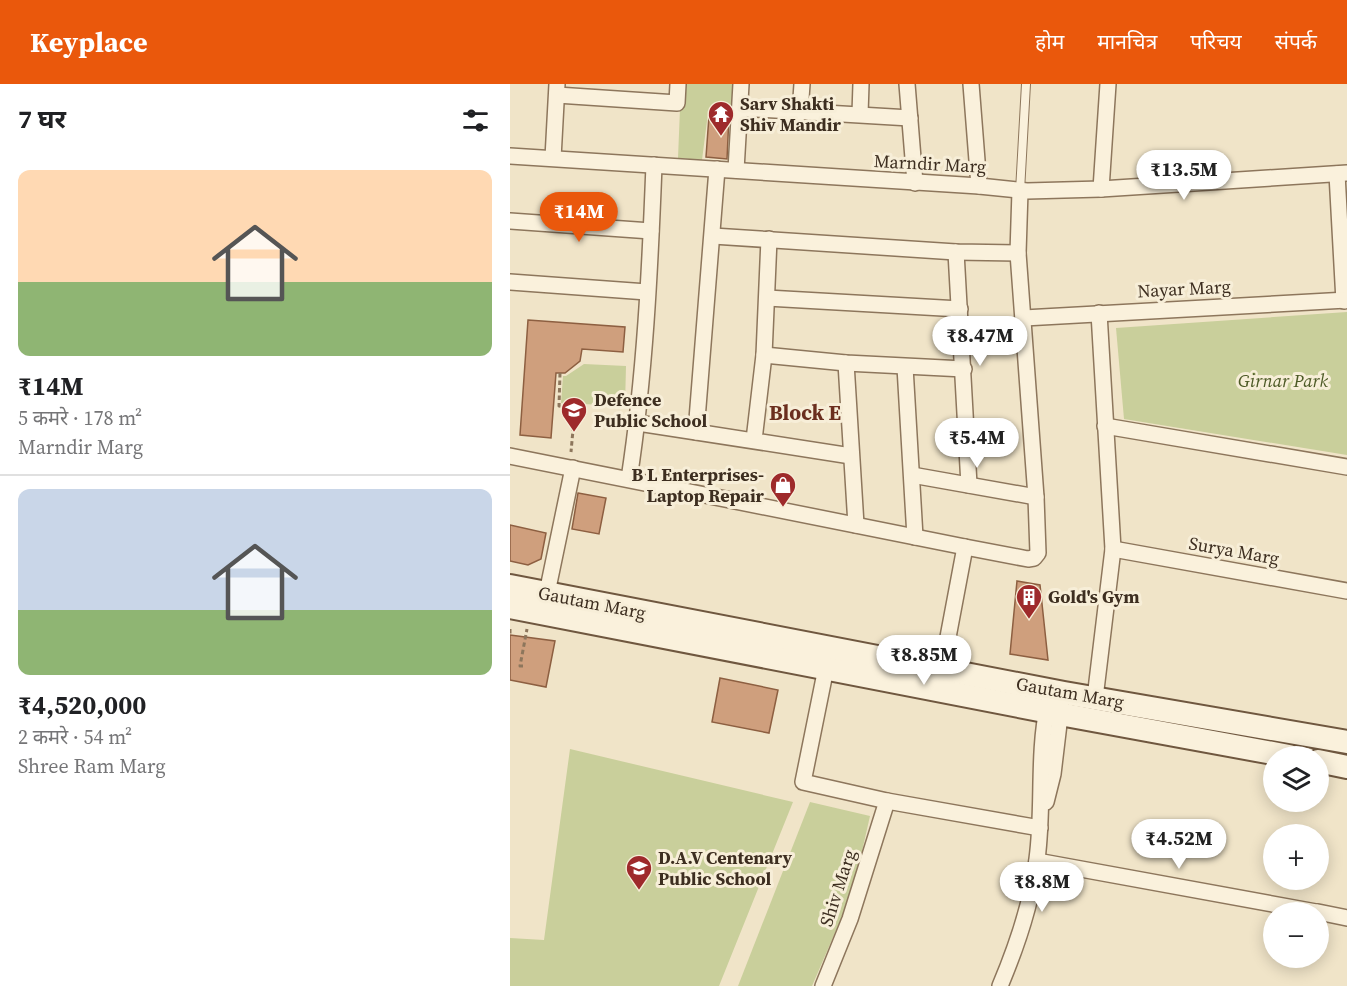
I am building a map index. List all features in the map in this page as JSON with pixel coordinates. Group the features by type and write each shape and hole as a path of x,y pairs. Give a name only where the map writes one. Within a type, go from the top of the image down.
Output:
{"street":[{"path":"553,158 557,89 621,92 677,103 678,84"},
{"path":"736,170 741,84"},
{"path":"800,112 801,84"},
{"path":"860,114 861,84"},
{"path":"907,84 915,183"},
{"path":"971,84 979,186"},
{"path":"1101,189 1108,84"},
{"path":"740,108 910,118"},
{"name":"Marndir Marg","path":"510,156 1020,190 1101,189 1342,174"},
{"path":"629,479 638,423 654,165"},
{"path":"696,432 717,170"},
{"path":"1342,174 1346,301"},
{"path":"510,456 571,462 629,479 964,548 1028,560 1034,558 1038,553 1036,497 1018,253 1020,190"},
{"path":"510,221 651,231"},
{"path":"713,236 956,252 1018,253"},
{"path":"754,440 764,355 768,239"},
{"path":"956,252 969,484"},
{"path":"510,282 647,292"},
{"path":"767,298 960,309"},
{"name":"Nayar Marg","path":"1024,318 1346,301"},
{"path":"1095,698 1113,549 1099,313"},
{"path":"764,355 846,363 964,369"},
{"path":"846,363 856,525"},
{"path":"905,367 915,537"},
{"path":"638,423 851,456"},
{"path":"1105,426 1347,467"},
{"path":"547,593 571,462"},
{"path":"912,475 1036,497"},
{"path":"942,669 964,548"},
{"name":"Surya Marg","path":"1113,549 1347,591"},
{"name":"Gautam Marg","path":"510,586 942,669 1055,702 1263,750"},
{"name":"Gautam Marg","path":"520,609 826,668 1055,702 1095,698 1347,742"},
{"path":"826,668 804,782 887,801 1040,828"},
{"path":"1000,986 1016,948 1037,861 1040,828 1053,774 1055,702"},
{"path":"1329,763 1347,767"},
{"name":"Shiv Marg","path":"823,986 850,919 887,801"},
{"path":"1037,861 1263,902"},
{"path":"1329,914 1347,918"}],"lane":[{"path":"1020,190 1026,84"}],"path":[{"path":"560,373 559,406 575,408 571,462"},
{"path":"520,609 520,666 523,666"},
{"path":"510,629 510,635"}],"green space":[{"path":"681,84 738,84 737,114 708,113 702,160 678,158"},
{"name":"Girnar Park","path":"1347,312 1347,455 1124,419 1116,328"},
{"path":"584,364 626,366 625,406 561,403 563,376"},
{"name":"D.A.V Centenary Public School","path":"570,749 793,802 719,986 510,986 510,938 544,940"},
{"path":"810,802 870,816 853,891 812,986 738,986"}],"building":[{"name":"Sarv Shakti Shiv Mandir","path":"709,116 729,116 727,159 706,157"},
{"path":"528,320 625,327 623,352 582,349 580,361 565,373 556,373 551,438 520,435"},
{"path":"578,493 606,498 599,534 572,529"},
{"path":"510,525 546,533 541,559 528,565 510,561"},
{"name":"Gold's Gym","path":"1017,581 1040,585 1048,660 1010,654"},
{"path":"510,635 555,641 546,687 510,680"},
{"path":"720,678 778,690 769,733 712,722"}],"place":[{"name":"Sarv Shakti Shiv Mandir","path":"721,137"},
{"name":"Defence Public School","path":"574,433"},
{"name":"B L Enterprises- Laptop Repair","path":"783,508"},
{"name":"Gold's Gym","path":"1029,620"},
{"name":"D.A.V Centenary Public School","path":"639,891"}],"district":[{"name":"Block E","path":"805,413"}]}
